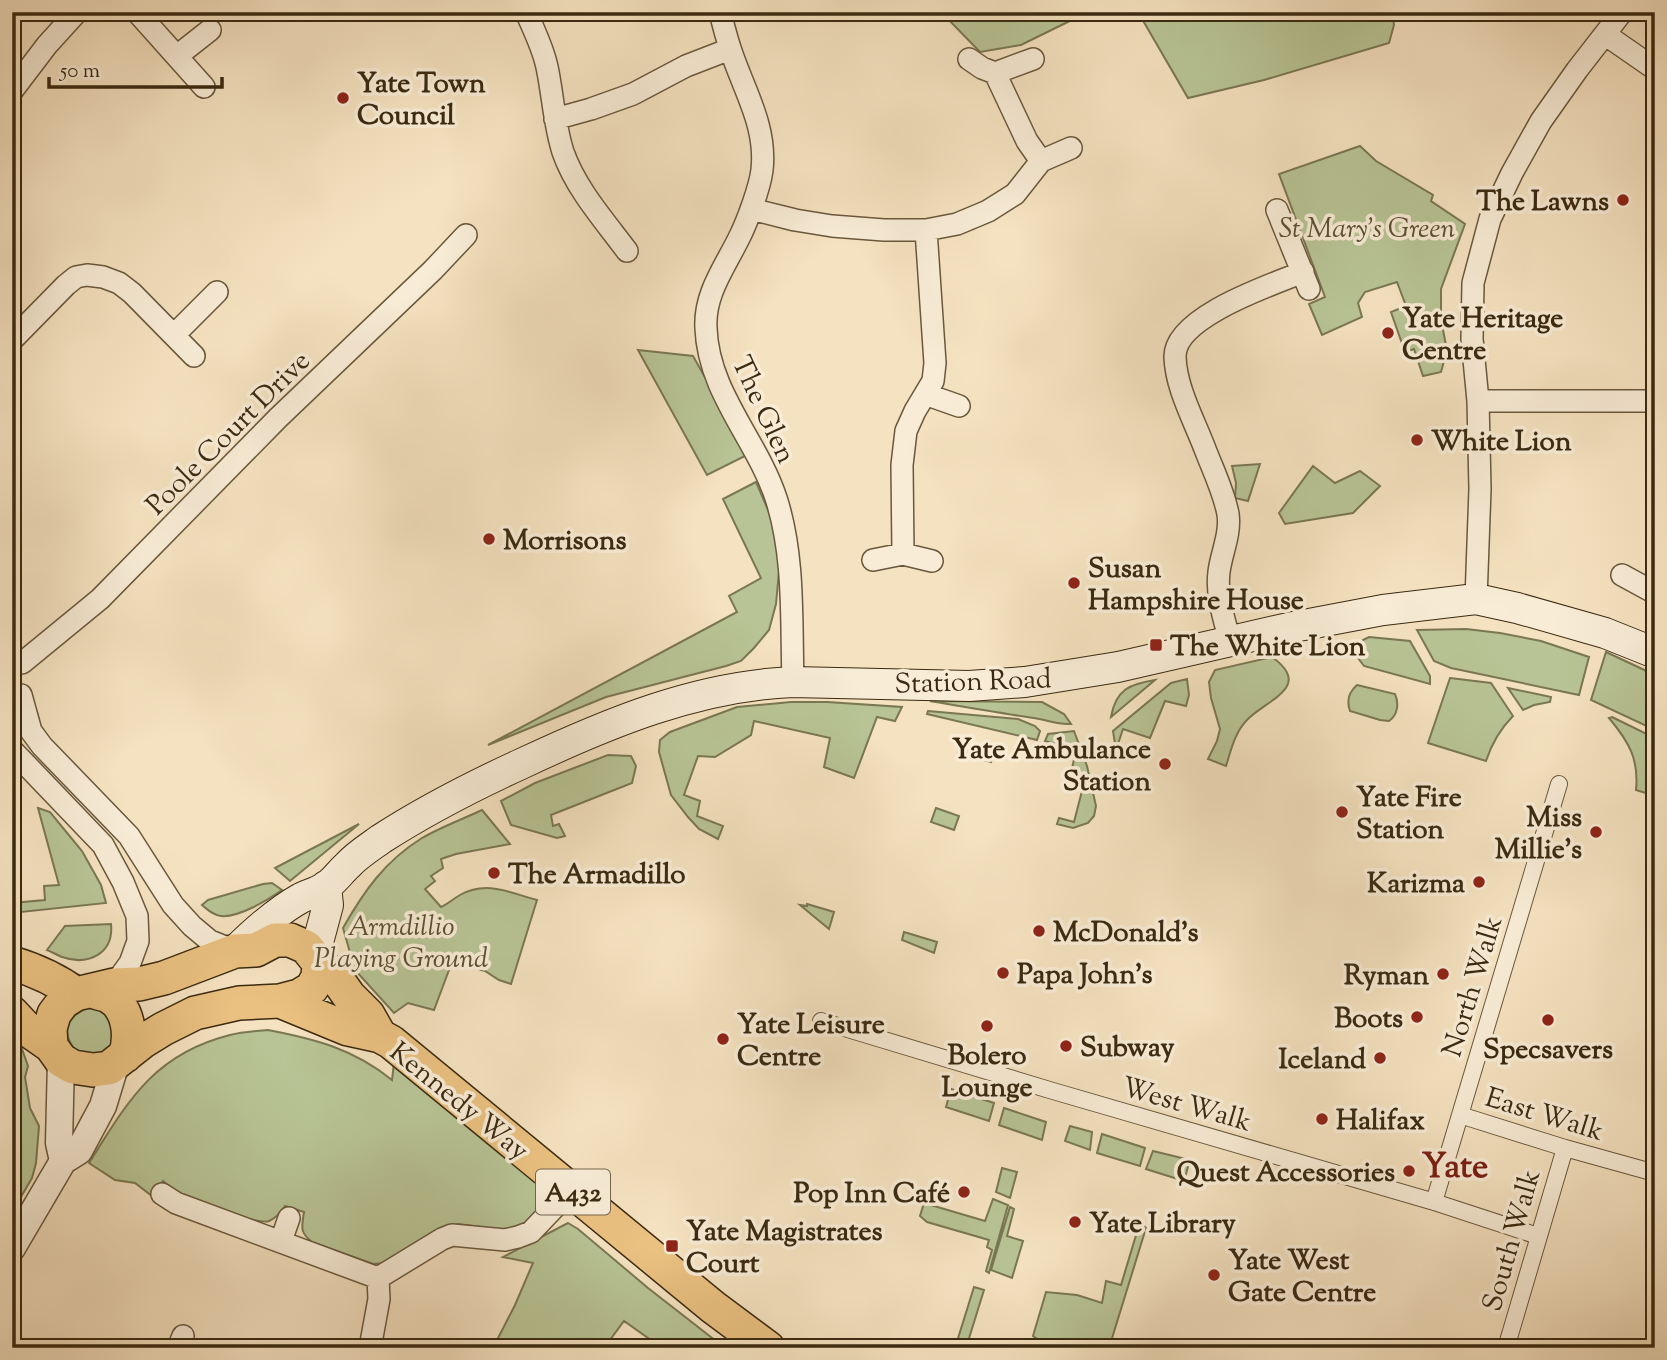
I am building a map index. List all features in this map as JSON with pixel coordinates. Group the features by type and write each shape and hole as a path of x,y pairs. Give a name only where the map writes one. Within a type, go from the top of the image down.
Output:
{"main road":[{"name":"Station Road","path":"235,951 259,926 300,899 326,886 350,862 379,840 432,808 600,728 708,694 765,683 969,686 1025,682 1118,667 1383,610 1476,599 1605,634 1655,653"},
{"path":"319,963 317,946 328,905 326,886"},
{"name":"A432","path":"12,1013 28,1030 73,1067 93,1070 109,1068 142,1042 195,1013 239,1003 280,1001 299,996 312,988 318,977 319,963 306,947 290,940 275,940 256,950 235,951 164,978 94,990"},
{"path":"12,962 61,983 94,990 110,997 127,1020 130,1044 121,1059"},
{"name":"Kennedy Way","path":"319,963 337,979 368,1015 380,1036"},
{"path":"56,1053 50,1029 54,1014 63,1002 94,990"},
{"name":"Kennedy Way","path":"280,1001 348,1029 380,1036 391,1042 713,1307 768,1348"}],"street":[{"path":"12,90 77,12"},
{"path":"138,12 204,87"},
{"path":"526,12 547,66 563,152 575,180 627,251"},
{"name":"The Glen","path":"720,12 730,48 754,107 763,145 762,171 751,209 708,303 706,326 709,358 729,405 762,465 782,523 789,565 793,682"},
{"path":"1476,599 1480,489 1478,401 1472,340 1473,283 1490,219 1512,173 1541,121 1622,12"},
{"path":"177,56 210,30"},
{"path":"1606,35 1655,69"},
{"path":"555,119 633,94 686,66 730,48"},
{"path":"969,59 995,73 1033,59"},
{"path":"995,73 1027,141 1041,161"},
{"path":"751,209 832,226 926,230 957,224 988,211 1015,194 1041,161 1071,148"},
{"path":"1230,641 1221,607 1218,574 1227,536 1228,516 1184,395 1175,355 1177,344 1187,331 1230,303 1306,280 1277,210"},
{"path":"903,554 902,465 906,431 933,380 935,363 926,230"},
{"name":"Poole Court Drive","path":"17,657 100,599 278,418 466,235"},
{"path":"12,340 66,285 76,277 87,275 119,282 194,356"},
{"path":"174,335 217,292"},
{"path":"925,394 960,407"},
{"path":"1478,401 1655,400"},
{"path":"873,560 903,554 932,561"},
{"path":"1622,575 1655,593"},
{"path":"17,657 25,673 25,685 16,700 42,746 129,836 173,905 210,942 235,951"},
{"path":"12,750 103,845 137,916 138,942 130,963 94,990"},
{"name":"North Walk","path":"1434,1202 1559,784"},
{"name":"West Walk","path":"821,1021 1064,1095 1434,1202 1538,1236"},
{"path":"56,1053 59,1143 63,1161"},
{"path":"15,1239 63,1161 79,1151 103,1106 121,1059"},
{"name":"East Walk","path":"1460,1115 1565,1148 1655,1172"},
{"name":"South Walk","path":"1506,1348 1565,1148"},
{"path":"378,1278 442,1238 452,1235 505,1240 531,1232 571,1190"},
{"path":"162,1194 176,1203 378,1278"},
{"path":"281,1241 289,1218"},
{"path":"370,1348 379,1299 378,1278"}],"green space":[{"path":"941,12 1088,12 1021,45 980,52"},
{"path":"1138,12 1392,12 1394,25 1389,43 1264,80 1188,98"},
{"name":"St Mary's Green","path":"1360,146 1376,161 1433,195 1431,201 1465,224 1441,289 1441,320 1447,350 1441,372 1423,376 1414,349 1405,352 1391,312 1406,306 1397,282 1365,292 1358,303 1362,317 1322,335 1309,304 1325,297 1279,174"},
{"path":"638,350 693,356 733,427 745,456 707,475"},
{"path":"1260,464 1248,501 1235,498 1236,483 1232,466"},
{"path":"1313,466 1335,483 1360,471 1380,486 1353,513 1285,524 1279,513"},
{"path":"756,482 778,533 779,571 776,604 769,630 741,661 606,697 488,745 737,612 729,596 761,578 723,499"},
{"path":"1466,629 1541,641 1589,657 1579,695 1451,668 1434,661 1417,630"},
{"path":"1369,637 1410,641 1430,676 1430,684 1364,666 1358,658 1363,640"},
{"path":"1606,652 1655,675 1655,730 1591,700"},
{"path":"1272,657 1284,668 1288,685 1239,730 1226,766 1208,759 1220,729 1209,682 1215,670"},
{"path":"1450,678 1491,683 1513,716 1497,737 1486,761 1428,743"},
{"path":"1187,679 1189,695 1186,706 1165,701 1150,738 1123,729 1116,750 1113,731 1171,683"},
{"path":"1155,680 1111,717 1116,700 1121,694 1131,686"},
{"path":"1357,685 1395,694 1397,709 1394,716 1389,721 1380,720 1350,711 1349,696"},
{"path":"1508,688 1551,697 1550,702 1523,710"},
{"path":"930,701 1042,702 1064,714 1071,724 1057,723"},
{"path":"791,702 902,707 895,721 877,717 854,778 824,767 830,738 754,721 751,735 715,757 698,756 684,795 700,801 697,816 723,826 718,839 699,829 671,795 659,752 660,740 670,732 737,707"},
{"path":"928,711 1018,719 1040,731 1037,740 927,714"},
{"path":"1612,717 1655,738 1655,796 1636,790 1634,760 1627,743 1609,718"},
{"path":"1074,731 1087,766 1096,806 1094,816 1088,823 1073,828 1057,824 1059,818 1074,822 1084,783 1070,777 1074,749 1045,741 1048,734"},
{"path":"960,742 994,750 991,762 958,753"},
{"path":"608,755 631,756 636,766 632,783 551,815 553,826 559,824 565,836 557,838 511,825 501,801 535,783"},
{"path":"38,808 50,812 82,851 101,885 106,903 12,913 12,903 45,900 44,886 59,885"},
{"path":"936,808 959,816 954,830 931,822"},
{"name":"Armdillio Playing Ground","path":"482,810 510,844 441,859 443,868 431,876 435,881 425,889 441,907 460,895 480,888 498,889 537,900 511,984 485,971 452,962 434,1010 408,1003 394,1013 355,970 343,928 367,889 397,857 429,834"},
{"path":"359,824 290,881 275,868"},
{"path":"272,883 282,890 236,914 218,915 202,905 208,900"},
{"path":"807,904 834,912 829,929 800,905"},
{"path":"111,924 111,934 104,950 90,958 72,959 47,950 65,926"},
{"path":"904,932 937,942 934,953 902,940"},
{"path":"87,1008 99,1008 116,1024 113,1047 104,1055 80,1055 70,1042 67,1029 69,1023"},
{"path":"268,1030 302,1037 348,1053 392,1080 394,1063 546,1189 549,1198 523,1230 458,1224 446,1226 386,1263 373,1264 312,1242 303,1232 304,1212 285,1206 269,1221 252,1219 183,1195 163,1181 152,1196 135,1183 115,1180 89,1163 131,1100 162,1068 181,1054 204,1043 235,1034"},
{"path":"12,1038 22,1049 28,1066 25,1077 30,1108 39,1126 32,1178 18,1202 12,1199"},
{"path":"951,1089 994,1103 989,1121 946,1107"},
{"path":"1004,1108 1046,1122 1042,1140 999,1125"},
{"path":"1070,1126 1092,1132 1090,1150 1065,1141"},
{"path":"1102,1134 1145,1148 1140,1166 1097,1153"},
{"path":"1153,1151 1190,1160 1184,1181 1146,1169"},
{"path":"1002,1168 1017,1172 1010,1198 996,1192"},
{"path":"993,1199 1008,1205 989,1273 986,1271 992,1250 987,1247 989,1240 927,1222 920,1216 924,1203 985,1221"},
{"path":"1010,1207 1014,1209 1007,1236 1023,1241 1012,1278 991,1270"},
{"path":"1140,1222 1146,1228 1109,1348 1051,1348 1033,1336 1046,1292 1077,1295 1102,1303 1106,1281 1121,1285"},
{"path":"568,1223 725,1348 662,1348 624,1321 604,1348 510,1348 496,1342 533,1263 503,1257"},
{"path":"974,1287 984,1290 966,1348 955,1348"}],"place":[{"name":"Yate Town Council","path":"343,98"},
{"name":"The Lawns","path":"1623,200"},
{"name":"Yate Heritage Centre","path":"1388,333"},
{"name":"White Lion","path":"1417,440"},
{"name":"Morrisons","path":"489,539"},
{"name":"Susan Hampshire House","path":"1074,583"},
{"name":"The White Lion","path":"1156,645"},
{"name":"Yate Ambulance Station","path":"1165,764"},
{"name":"Yate Fire Station","path":"1342,812"},
{"name":"Miss Millie's","path":"1596,832"},
{"name":"The Armadillo","path":"494,873"},
{"name":"Karizma","path":"1479,882"},
{"name":"McDonald's","path":"1039,931"},
{"name":"Papa John's","path":"1003,973"},
{"name":"Ryman","path":"1443,974"},
{"name":"Boots","path":"1417,1017"},
{"name":"Specsavers","path":"1548,1020"},
{"name":"Bolero Lounge","path":"987,1026"},
{"name":"Yate Leisure Centre","path":"723,1039"},
{"name":"Subway","path":"1066,1046"},
{"name":"Iceland","path":"1380,1058"},
{"name":"Halifax","path":"1322,1119"},
{"name":"Quest Accessories","path":"1409,1171"},
{"name":"Pop Inn Café","path":"964,1192"},
{"name":"Yate Library","path":"1075,1222"},
{"name":"Yate Magistrates Court","path":"672,1246"},
{"name":"Yate West Gate Centre","path":"1214,1275"}],"district":[{"name":"Yate","path":"1455,1165"}]}
